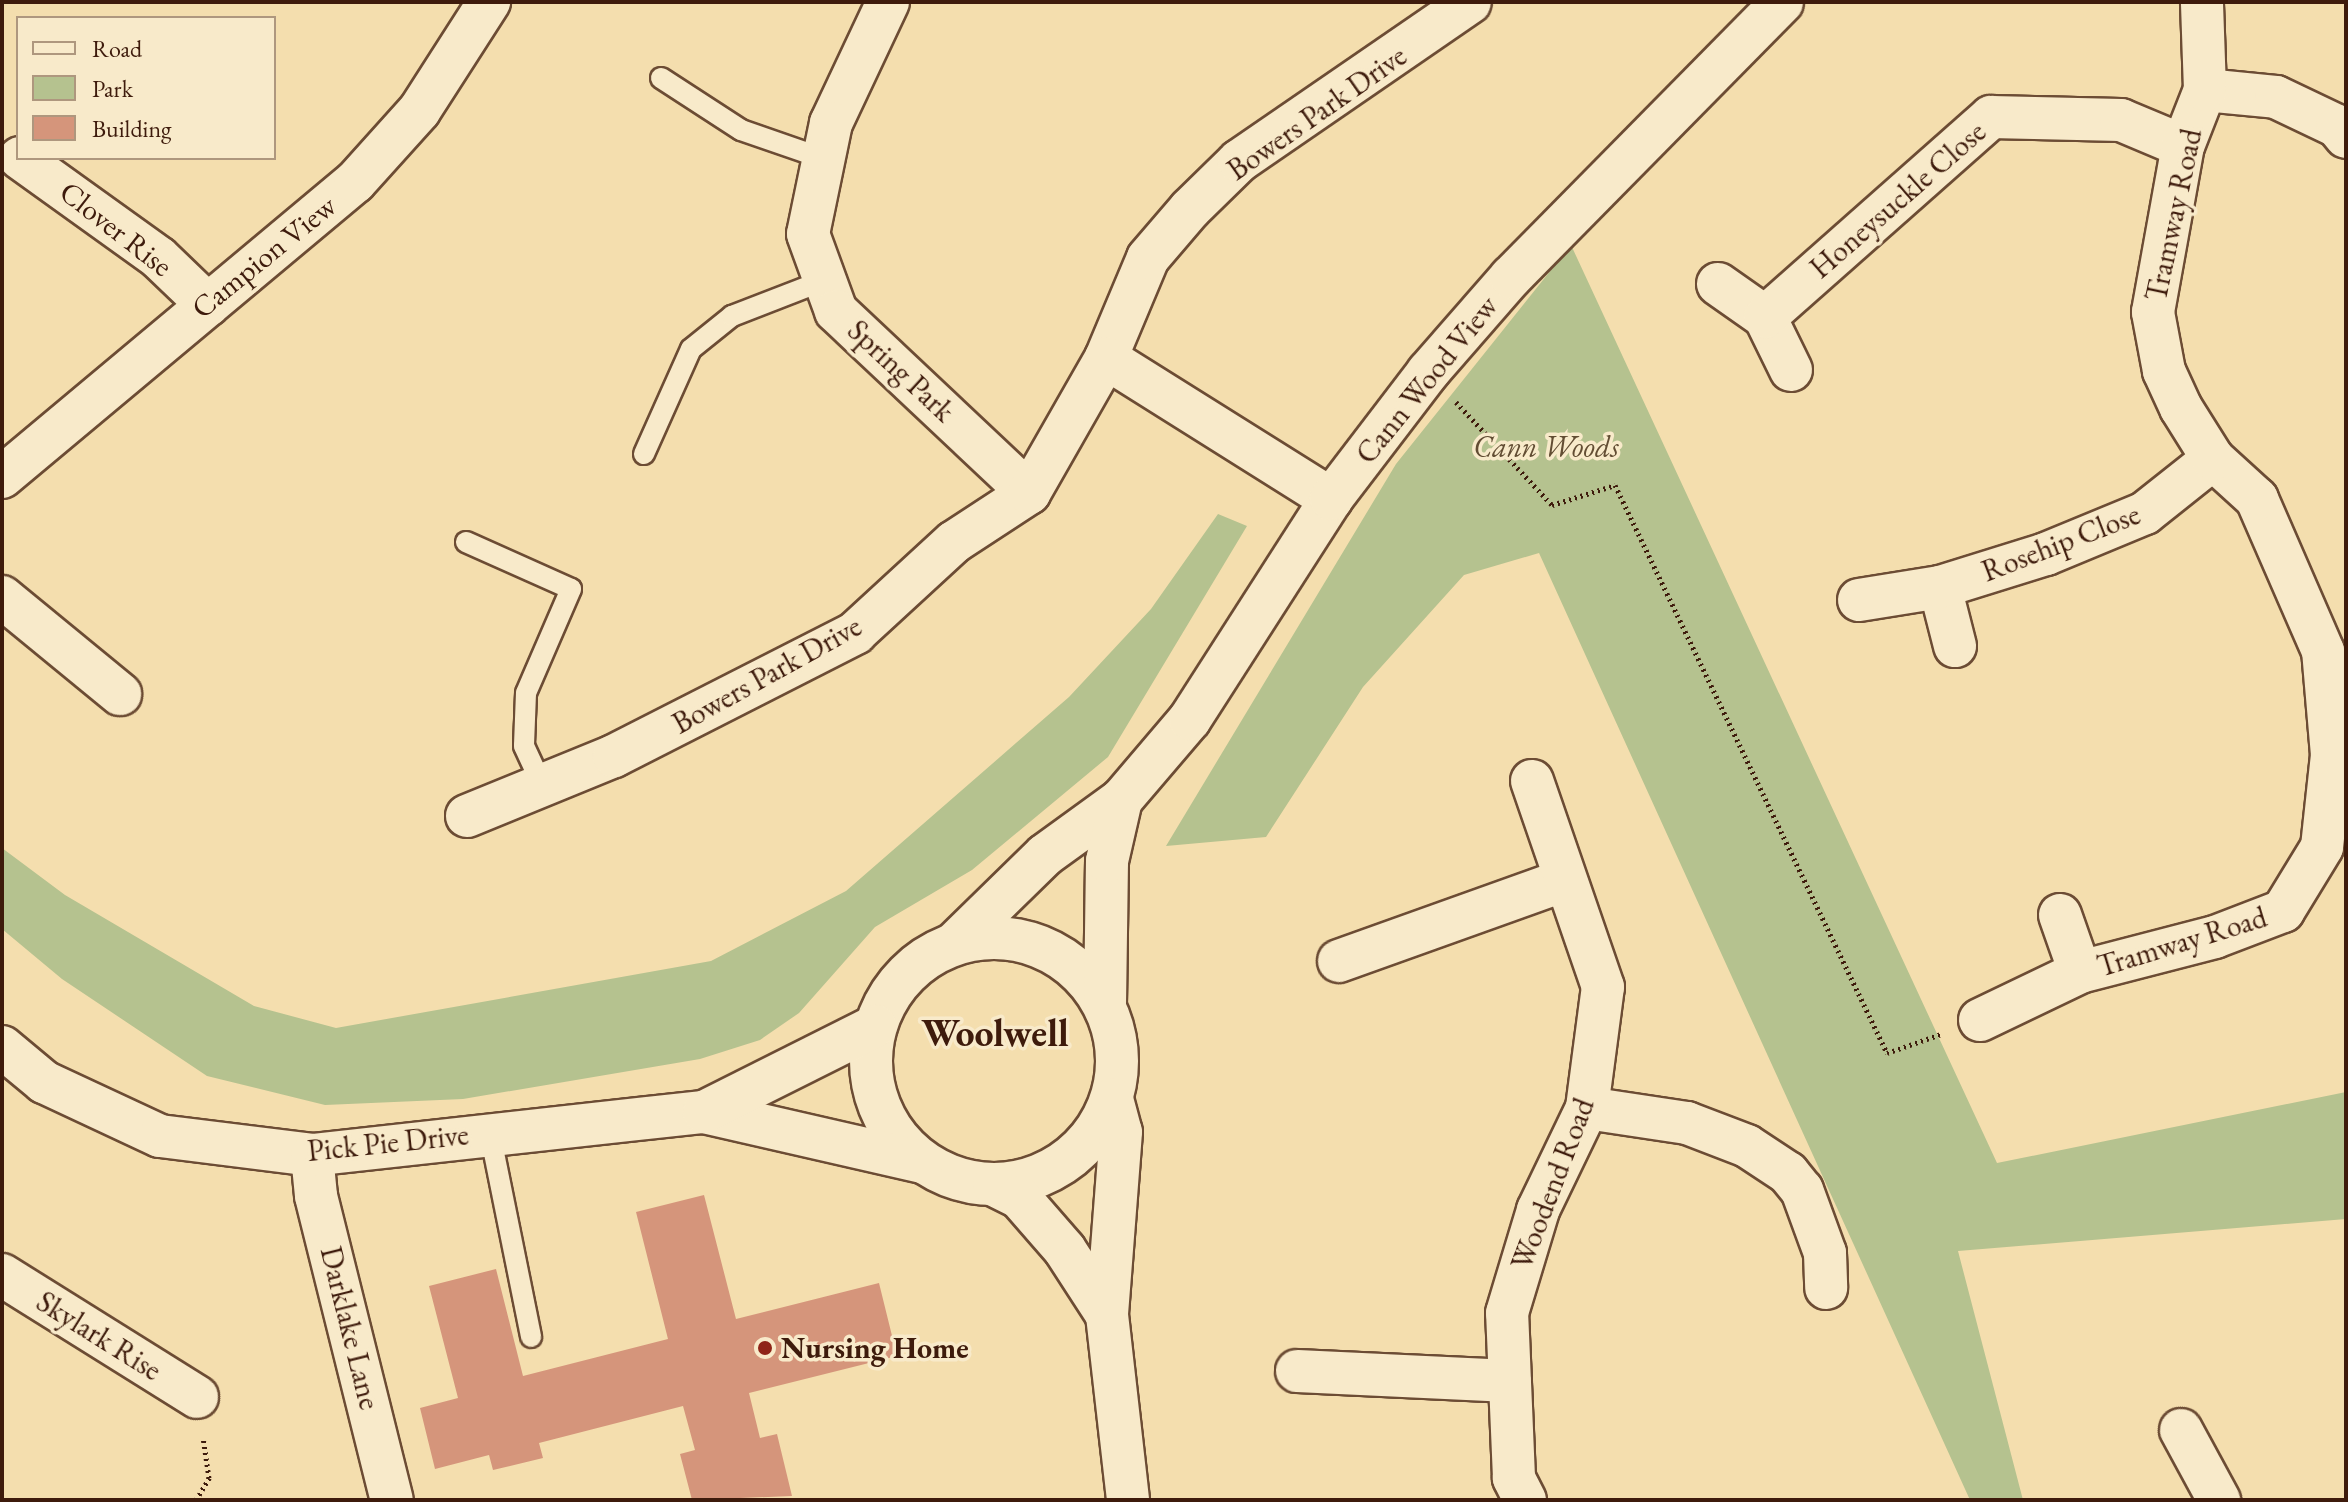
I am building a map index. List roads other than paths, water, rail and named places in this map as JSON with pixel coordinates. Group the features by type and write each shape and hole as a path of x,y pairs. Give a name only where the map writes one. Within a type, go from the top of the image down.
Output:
{"street":[{"name":"Campion View","path":"2,477 355,182 419,111 489,2"},
{"name":"Spring Park","path":"888,2 831,123 808,234 836,311 1029,493"},
{"name":"Bowers Park Drive","path":"467,816 614,756 855,633 954,542 1029,493 1106,358 1148,258 1190,209 1239,161 1470,2"},
{"name":"Cann Wood View","path":"954,944 1045,855 1121,800 1190,719 1331,499 1428,372 1511,277 1782,2"},
{"name":"Tramway Road","path":"1980,1020 2080,972 2215,937 2283,911 2322,847 2332,755 2323,651 2257,499 2213,459 2164,371 2153,312 2183,146 2205,90 2202,2"},
{"path":"2205,90 2276,97 2337,126 2346,137"},
{"name":"Honeysuckle Close","path":"1765,317 1991,117 2121,120 2183,146"},
{"name":"Clover Rise","path":"23,160 159,258 208,305"},
{"path":"1718,284 1765,317 1791,370"},
{"path":"1106,358 1331,499"},
{"name":"Rosehip Close","path":"1859,600 1940,587 2046,554 2145,513 2213,459"},
{"name":"Rosehip Close","path":"1940,587 1955,646"},
{"path":"2,597 120,694"},
{"name":"Woodend Road","path":"1525,1500 1514,1478 1507,1313 1538,1210 1587,1108 1603,987 1532,781"},
{"name":"Cann Wood View","path":"1105,1004 1107,861 1121,800"},
{"path":"1339,961 1565,880"},
{"path":"2060,915 2080,972"},
{"path":"994,1185 1045,1175 1087,1144 1112,1099 1118,1051 1105,1004 1084,975 1056,953 1023,940 988,937 954,944 919,962 892,991 876,1026 871,1063 877,1101 895,1135 922,1162 956,1179 994,1185 1019,1197 1065,1250 1107,1315"},
{"name":"Pick Pie Drive","path":"704,1112 876,1026"},
{"name":"Pick Pie Drive","path":"2,1047 44,1082 160,1136 312,1155 490,1133 704,1112 922,1162"},
{"path":"1112,1099 1121,1132 1107,1315 1128,1500"},
{"path":"1587,1108 1687,1123 1747,1146 1788,1173 1802,1190 1825,1253 1826,1288"},
{"name":"Darklake Lane","path":"312,1155 316,1196 392,1500"},
{"name":"Skylark Rise","path":"2,1275 197,1397"},
{"path":"1297,1371 1510,1381"},
{"path":"2181,1430 2219,1500"}],"lane":[{"path":"661,78 741,130 822,158"},
{"path":"644,454 691,349 732,316 825,280"},
{"path":"466,542 571,589 526,693 524,746 542,785"},
{"path":"490,1133 531,1337"}],"place":[{"name":"Nursing Home","path":"765,1348"}],"district":[{"name":"Woolwell","path":"995,1033"}],"park label":[{"name":"Cann Woods","path":"1546,447"}]}
